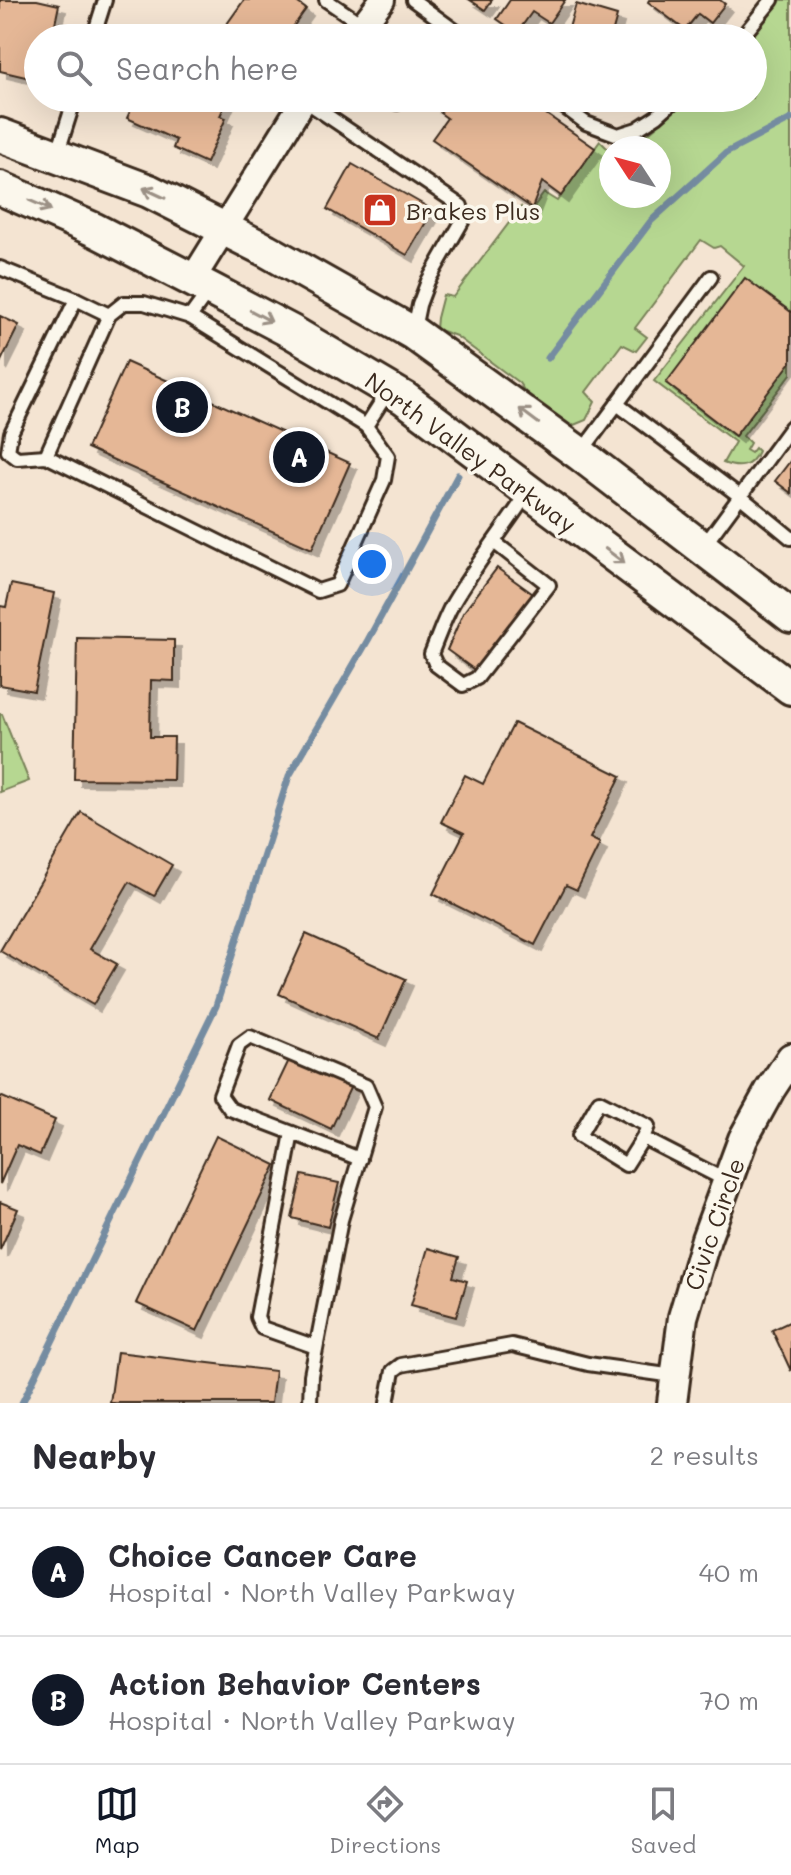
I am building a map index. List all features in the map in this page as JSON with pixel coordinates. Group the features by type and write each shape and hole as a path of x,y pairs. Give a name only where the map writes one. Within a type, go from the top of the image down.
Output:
{"main road":[{"path":"0,135 149,191 266,250 413,333 580,454 791,616"},
{"name":"North Valley Parkway","path":"0,188 95,230 201,284 292,332 389,390 791,688"}],"street":[{"path":"364,24 382,0"},
{"path":"201,284 223,228 297,112"},
{"name":"Civic Circle","path":"673,1390 683,1317 706,1239 743,1139 791,1058"}],"lane":[{"path":"97,24 105,0"},
{"path":"326,0 350,24"},
{"path":"413,0 446,24"},
{"path":"752,24 772,0"},
{"path":"57,155 71,112"},
{"path":"324,112 461,206 463,220 428,281 413,333"},
{"path":"571,112 586,123 618,135 637,129 661,112"},
{"path":"0,268 109,315"},
{"path":"580,454 711,277"},
{"path":"190,317 201,284"},
{"path":"46,456 109,315 124,303 144,303 190,317 366,426 388,456 384,480 337,585 318,591 46,456 17,458 8,451 11,433 76,299"},
{"path":"366,426 389,390"},
{"path":"617,404 791,538"},
{"path":"702,548 791,427"},
{"path":"494,542 549,585 477,678 463,685 436,665 431,654 452,604 494,542 529,492"},
{"path":"310,1403 311,1375 341,1220 360,1159 375,1107 366,1086 250,1037 239,1045 220,1095 230,1109 360,1159"},
{"path":"599,1101 648,1126 643,1138 626,1165 579,1136 599,1101"},
{"path":"292,1133 257,1317 262,1328 316,1347"},
{"path":"643,1138 727,1181"},
{"path":"387,1403 393,1371 401,1365 512,1345 673,1390"}],"green space":[{"path":"781,0 791,0 791,374 743,436 750,443 746,450 751,453 755,448 758,451 752,461 744,466 723,463 735,442 654,381 744,266 720,246 714,248 701,240 635,328 647,337 636,351 622,344 586,392 595,402 586,420 569,427 528,396 519,383 456,336 436,329 443,295 453,297 521,207 526,217 544,193 557,201 599,142 599,208 671,208 671,136 645,136 673,112 767,112 767,24 760,24"},
{"path":"0,714 29,781 0,792"}],"building":[{"path":"0,0 37,0 59,5 55,24 24,24 24,77 0,71"},
{"path":"244,0 294,0 306,9 295,24 227,24"},
{"path":"470,0 492,0 485,10"},
{"path":"510,0 565,0 549,23 532,12 523,24 504,24 497,19"},
{"path":"720,0 725,4 710,23 698,14 690,24 677,24 648,2"},
{"path":"576,4 617,16 615,24 570,24"},
{"path":"130,112 222,112 220,116 226,118 206,163 173,148 176,140 127,118"},
{"path":"543,112 595,148 561,196 542,182 532,208 432,139 447,118 440,113"},
{"name":"Brakes Plus","path":"352,164 433,210 407,255 327,209"},
{"path":"745,278 791,312 791,362 735,436 666,383"},
{"path":"0,316 19,325 0,363"},
{"path":"126,362 350,463 312,549 87,448"},
{"path":"791,460 791,493 775,481"},
{"path":"497,568 533,594 476,671 447,650 463,613"},
{"path":"11,584 54,593 34,691 0,685 0,606 6,607"},
{"path":"77,638 174,640 174,681 151,680 150,737 174,737 173,780 74,779"},
{"path":"514,723 621,776 590,838 600,843 577,890 566,885 535,945 433,894 464,833 441,822 465,775 483,784"},
{"path":"81,812 172,865 154,896 129,882 90,949 117,964 93,1005 0,951"},
{"path":"306,934 406,979 379,1039 279,994"},
{"path":"290,1058 351,1086 331,1129 270,1100"},
{"path":"0,1096 55,1120 40,1155 17,1145 0,1184"},
{"path":"216,1136 276,1165 197,1331 136,1303"},
{"path":"302,1175 339,1183 328,1227 292,1218"},
{"path":"0,1202 18,1209 0,1250"},
{"path":"428,1248 459,1257 453,1277 467,1281 456,1317 411,1305"},
{"path":"791,1321 791,1371 772,1330"},
{"path":"117,1352 275,1371 271,1403 110,1403"}],"waterway":[{"path":"548,358 651,221 726,153 791,119"},
{"path":"22,1403 216,1006 289,776 458,475"}],"place":[{"name":"Brakes Plus","path":"380,210"},
{"name":"Action Behavior Centers","path":"182,407"},
{"name":"Choice Cancer Care","path":"299,457"}]}
